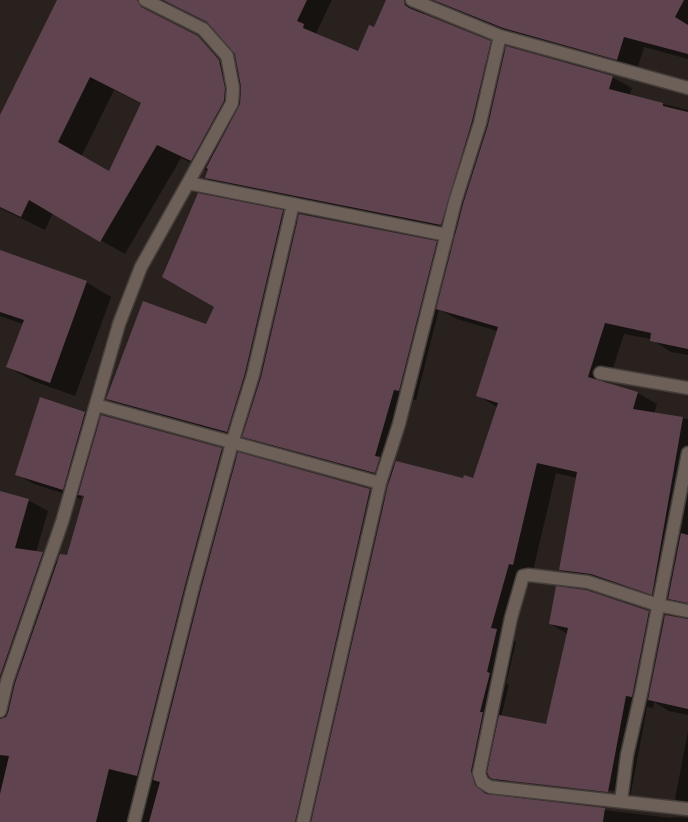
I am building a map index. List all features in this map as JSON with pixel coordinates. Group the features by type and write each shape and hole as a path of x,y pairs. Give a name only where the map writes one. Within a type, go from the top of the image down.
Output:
{"street":[{"path":"0,711 7,681 62,522 119,324 141,267 232,103 233,88 227,56 203,29 145,0"},
{"path":"412,0 500,36 688,88"},
{"path":"303,822 380,483 399,424 455,202 480,123 500,36"},
{"path":"188,183 447,235"},
{"path":"134,822 232,443 253,375 293,204"},
{"path":"600,373 688,388"},
{"path":"96,405 380,483"},
{"path":"621,801 627,755 642,689 688,453"},
{"path":"688,611 658,605 588,582 529,575 522,576 511,618 479,773 482,782 490,787 688,810"}],"building":[{"path":"57,0 137,0 141,7 198,36 219,60 225,88 224,101 191,161 157,145 100,242 29,200 21,217 0,207 0,115","holes":["90,77 141,103 109,171 58,142"]},
{"path":"163,0 307,0 297,21 304,24 303,28 358,51 369,25 374,27 386,0 404,0 405,5 409,8 491,41 472,121 441,225 205,178 208,169 206,168 240,104 241,87 235,54 207,22"},
{"path":"433,0 684,0 675,17 688,25 688,54 624,37 617,60 503,28"},
{"path":"506,46 613,76 609,89 663,103 663,106 688,112 688,349 650,341 651,333 605,323 588,377 638,392 633,409 683,417 652,595 591,574 559,570 577,472 537,463 513,565 509,564 491,628 497,629 487,672 490,673 480,712 483,712 471,771 475,785 486,794 605,808 603,822 311,822 388,485 396,461 463,478 464,475 473,478 498,403 476,396 498,327 436,309 463,204 488,125"},
{"path":"198,193 283,210 245,373 227,432 106,399 143,301 206,324 214,307 162,277"},
{"path":"299,214 437,241 399,391 394,390 375,456 380,457 375,473 242,437 261,377"},
{"path":"0,250 87,281 50,383 6,367 24,320 0,312"},
{"path":"40,397 85,412 63,490 15,475"},
{"path":"101,415 222,448 137,776 109,769 96,822 0,822 0,794 9,756 0,755 0,719 6,717 8,713 15,683 60,554 67,555 84,496 78,495"},
{"path":"238,452 370,489 295,822 149,822 160,782 153,780"},
{"path":"0,491 29,499 15,548 43,552 0,676"},
{"path":"681,533 688,535 688,603 668,599"},
{"path":"556,586 586,590 649,611 632,697 626,696 608,792 493,779 489,777 487,772 499,715 546,724 568,628 549,624"},
{"path":"665,615 688,619 688,709 648,700"}]}
